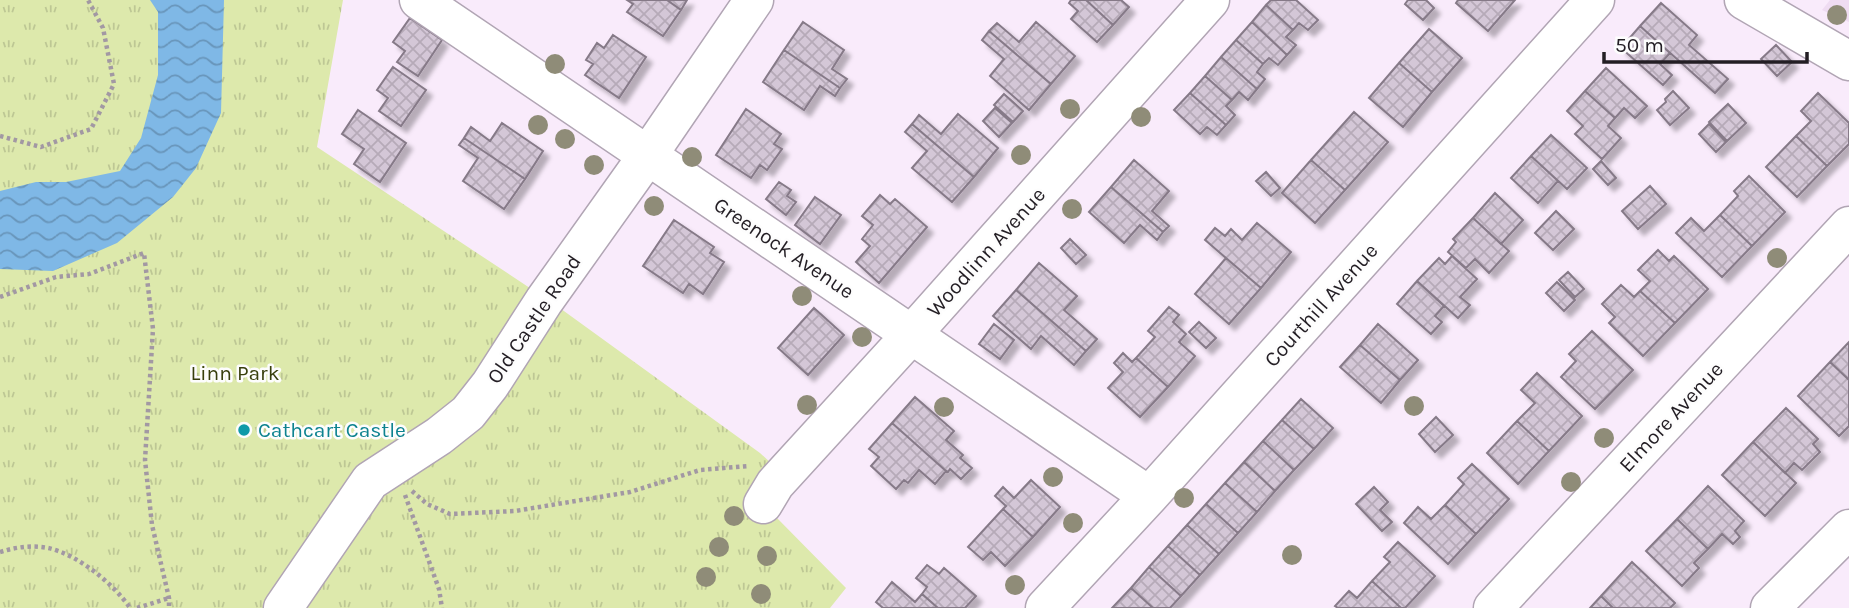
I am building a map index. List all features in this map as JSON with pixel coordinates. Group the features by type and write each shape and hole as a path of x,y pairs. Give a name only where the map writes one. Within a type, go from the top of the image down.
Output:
{"street":[{"name":"Greenock Avenue","path":"419,0 1149,496"},
{"name":"Old Castle Road","path":"284,608 370,481 468,414 754,0"},
{"name":"Woodlinn Avenue","path":"769,494 1210,0"},
{"name":"Courthill Avenue","path":"1045,608 1595,0"},
{"path":"1744,0 1849,61"},
{"name":"Elmore Avenue","path":"1493,608 1849,226"},
{"path":"1770,608 1849,528"}],"path":[{"path":"0,136 41,146 91,130 114,84 103,28 88,0"},
{"path":"0,297 56,277 89,274 144,253 153,329 145,460 152,525 169,608"},
{"path":"442,608 439,589 407,491 450,514 514,511 630,492 700,470 755,466 769,494"},
{"path":"0,552 19,546 49,548 76,560 101,577 119,592 130,608"},
{"path":"137,608 169,598"}],"shaded area":[{"path":"1830,0 1849,0 1849,22 1822,10"}],"green space":[{"name":"Linn Park","path":"0,0 343,0 317,147 557,306 760,453 796,486 776,517 846,588 830,608 0,608"}],"water":[{"path":"150,0 224,0 221,113 196,168 173,197 117,243 53,271 0,269 0,191 36,182 66,182 120,171 141,138 158,75 158,12"}],"building":[{"path":"627,0 667,0 681,10 663,36 627,12 633,4"},
{"path":"667,0 687,0 681,10"},
{"path":"1071,0 1086,0 1113,25 1097,42 1071,19 1078,11 1069,3"},
{"path":"1086,0 1121,0 1129,7 1113,25"},
{"path":"1271,0 1296,0 1318,20 1308,30 1299,23 1293,30 1266,5"},
{"path":"1408,0 1426,0 1434,8 1423,20 1405,4"},
{"path":"1458,0 1515,0 1488,31 1456,3"},
{"path":"1661,3 1697,35 1689,45 1728,79 1715,93 1640,26"},
{"path":"1266,5 1293,30 1286,37 1296,45 1287,55 1252,22"},
{"path":"410,18 442,40 418,76 397,62 405,51 393,42"},
{"path":"803,22 844,50 832,69 847,79 840,88 784,50"},
{"path":"1036,22 1075,56 1051,84 989,31 997,23 1019,42"},
{"path":"1252,22 1287,55 1278,65 1269,58 1263,64 1236,40"},
{"path":"1640,26 1670,53 1660,64 1672,75 1663,85 1621,48"},
{"path":"1429,29 1462,58 1432,92 1399,63"},
{"path":"989,31 1051,84 1029,110 990,76 1004,59 982,40"},
{"path":"613,35 646,57 619,98 585,75 593,64 586,60 597,43 604,48"},
{"path":"1236,40 1263,64 1257,72 1265,79 1257,89 1221,57"},
{"path":"1776,45 1792,62 1777,76 1761,59"},
{"path":"784,50 840,88 835,96 820,86 804,110 763,82"},
{"path":"1221,57 1257,89 1248,100 1239,92 1232,100 1205,76"},
{"path":"1399,63 1432,92 1403,127 1369,98"},
{"path":"393,67 426,90 401,126 379,111 388,98 377,90"},
{"path":"1606,68 1647,106 1635,118 1624,108 1615,118 1585,91"},
{"path":"1205,76 1232,100 1226,106 1235,115 1226,125 1190,93"},
{"path":"1585,91 1615,118 1608,126 1621,138 1602,159 1575,134 1583,126 1567,111"},
{"path":"1673,91 1689,108 1670,125 1657,110"},
{"path":"1190,93 1226,125 1217,135 1207,127 1200,134 1174,110"},
{"path":"1818,93 1849,123 1849,144 1827,166 1796,136 1811,121 1801,111"},
{"path":"1004,94 1023,111 1013,122 994,105"},
{"path":"1728,104 1746,123 1727,141 1709,122"},
{"path":"995,108 1012,123 999,137 983,121"},
{"path":"746,109 781,134 774,144 782,149 767,170 760,165 751,178 716,155"},
{"path":"358,110 406,143 380,182 354,164 364,149 342,134"},
{"path":"1354,112 1388,142 1345,190 1311,160"},
{"path":"958,114 998,148 974,177 912,124 919,115 941,134"},
{"path":"502,123 543,151 525,179 464,138 471,127 490,141"},
{"path":"912,124 974,177 952,202 912,168 927,151 905,132"},
{"path":"1709,124 1726,142 1716,152 1699,134"},
{"path":"1551,135 1587,168 1567,189 1531,156"},
{"path":"1796,136 1827,166 1797,197 1766,167"},
{"path":"464,138 525,179 504,209 463,181 478,158 459,145"},
{"path":"1531,156 1558,181 1538,203 1511,178"},
{"path":"1134,160 1169,191 1152,211 1169,226 1163,232 1111,187"},
{"path":"1311,160 1345,190 1315,223 1282,193"},
{"path":"1601,161 1616,178 1608,185 1593,169"},
{"path":"1266,172 1280,188 1271,196 1256,181"},
{"path":"1749,176 1785,212 1752,246 1720,215 1738,196 1734,191"},
{"path":"779,182 791,190 787,196 796,202 786,215 766,199"},
{"path":"1650,186 1666,204 1638,229 1622,211"},
{"path":"1111,187 1163,232 1157,240 1140,225 1124,243 1089,212"},
{"path":"1495,193 1523,220 1501,244 1473,218"},
{"path":"880,195 890,204 895,199 927,227 879,283 856,262 870,246 862,239 873,225 862,216"},
{"path":"815,197 841,215 820,244 795,225"},
{"path":"1556,211 1574,229 1553,250 1535,233"},
{"path":"1720,215 1752,246 1722,277 1676,233 1691,218 1704,231"},
{"path":"1473,218 1509,251 1489,273 1475,259 1466,268 1448,252 1456,242 1453,239"},
{"path":"674,220 714,247 710,253 724,262 703,294 689,284 683,293 643,266"},
{"path":"1257,223 1291,252 1261,288 1205,240 1215,228 1225,236 1231,229 1242,240"},
{"path":"1070,239 1086,255 1076,264 1061,248"},
{"path":"1658,250 1669,261 1674,256 1708,289 1675,323 1640,291 1650,281 1638,270"},
{"path":"1452,256 1477,279 1460,297 1470,305 1458,318 1417,281 1439,258 1445,264"},
{"path":"1226,258 1261,288 1229,324 1195,294"},
{"path":"1039,263 1077,296 1064,310 1097,339 1086,351 1016,290"},
{"path":"1568,272 1584,289 1575,297 1559,280"},
{"path":"1417,281 1444,306 1435,316 1442,322 1431,334 1397,304"},
{"path":"1557,282 1575,300 1564,311 1546,293"},
{"path":"1621,285 1634,297 1640,291 1675,323 1643,356 1609,323 1615,317 1602,304"},
{"path":"1016,290 1086,351 1074,365 1041,336 1031,349 993,316"},
{"path":"1169,307 1179,315 1173,322 1186,334 1179,342 1195,356 1168,387 1136,358 1155,337 1148,331"},
{"path":"814,308 844,335 808,375 778,348"},
{"path":"1199,322 1216,338 1206,348 1189,332"},
{"path":"994,324 1014,340 1000,359 979,344"},
{"path":"1378,324 1418,360 1400,380 1360,345"},
{"path":"1592,331 1633,370 1595,409 1561,377 1576,361 1569,354"},
{"path":"1849,342 1849,380 1830,362"},
{"path":"1360,345 1400,380 1381,403 1340,367"},
{"path":"1123,353 1132,362 1136,358 1168,387 1140,417 1108,388 1123,372 1114,363"},
{"path":"1830,362 1849,380 1849,426 1839,436 1798,396"},
{"path":"1537,373 1582,416 1549,451 1517,421 1535,403 1521,390"},
{"path":"915,397 954,431 946,440 963,455 960,458 972,468 961,479 950,469 946,471 892,423"},
{"path":"1301,399 1333,428 1314,449 1282,420"},
{"path":"1786,408 1818,439 1813,444 1820,452 1802,470 1794,463 1785,473 1753,442"},
{"path":"1436,417 1453,435 1435,452 1419,434"},
{"path":"1282,420 1314,449 1294,470 1263,441"},
{"path":"1517,421 1549,451 1518,484 1487,453"},
{"path":"892,423 946,471 935,484 919,470 908,483 904,480 896,489 871,466 879,457 869,449"},
{"path":"1263,441 1294,470 1275,491 1244,462"},
{"path":"1753,442 1796,483 1765,516 1722,475"},
{"path":"1244,462 1275,491 1257,512 1225,483"},
{"path":"1472,464 1509,499 1476,534 1445,505 1464,484 1458,478"},
{"path":"1031,480 1060,507 1033,537 1003,509 1006,506 995,496 1003,487 1014,498"},
{"path":"1225,483 1257,512 1238,533 1206,504"},
{"path":"1708,486 1744,521 1735,531 1740,537 1733,544 1722,534 1708,549 1677,519"},
{"path":"1374,487 1388,502 1380,510 1392,522 1382,531 1356,504"},
{"path":"1206,504 1238,533 1219,554 1187,525"},
{"path":"1445,505 1476,534 1448,564 1404,523 1418,507 1431,519"},
{"path":"1003,509 1033,537 1005,566 991,552 983,560 968,547"},
{"path":"1677,519 1708,549 1694,563 1699,568 1682,586 1646,551"},
{"path":"1187,525 1219,554 1200,575 1168,546"},
{"path":"1398,542 1435,576 1405,608 1401,608 1372,581 1390,562 1384,557"},
{"path":"1168,546 1200,575 1181,596 1149,567"},
{"path":"1632,562 1675,603 1670,608 1613,608 1601,596"},
{"path":"927,565 939,574 944,568 976,596 965,608 938,608 922,594 927,587 916,578"},
{"path":"1149,567 1181,596 1170,608 1153,608 1131,588"},
{"path":"1372,581 1401,608 1335,606 1349,591 1357,598"},
{"path":"892,582 915,602 922,594 938,608 883,608 876,602"},
{"path":"1131,588 1153,608 1112,608"},
{"path":"1601,596 1613,608 1590,608"}],"place":[{"name":"Cathcart Castle","path":"244,430"}]}
